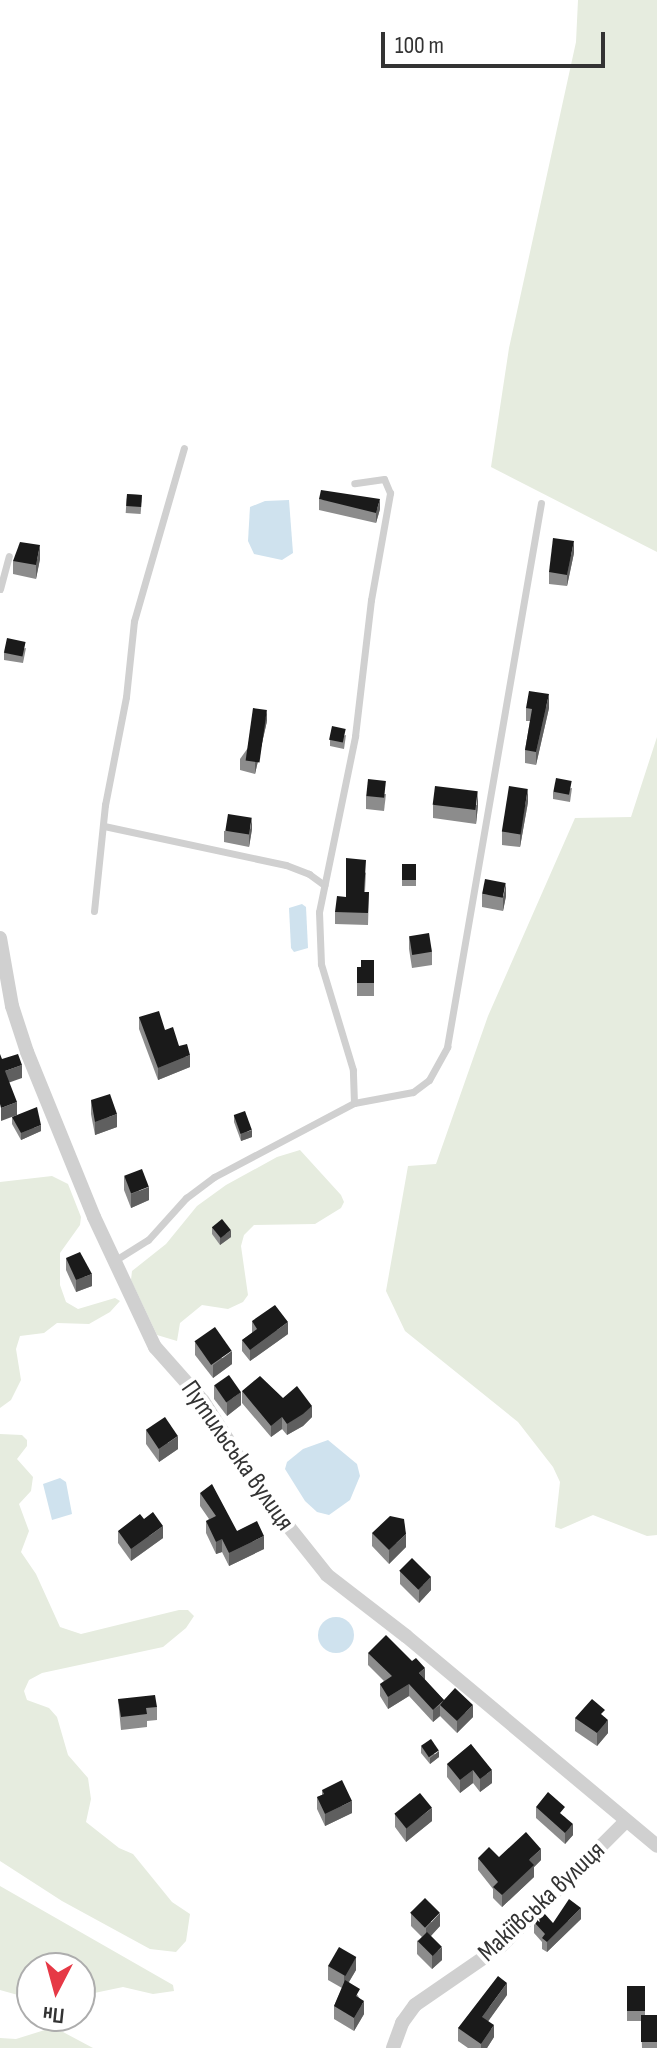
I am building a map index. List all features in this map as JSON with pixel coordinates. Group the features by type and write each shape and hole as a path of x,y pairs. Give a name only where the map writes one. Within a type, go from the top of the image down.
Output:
{"street":[{"name":"Путильська вулиця","path":"0,938 16,1021 114,1261 150,1340 203,1401 251,1478 318,1566 657,1846"},
{"name":"Макіївська вулиця","path":"393,2048 402,2023 415,2005 501,1946 626,1821"}],"lane":[{"path":"94,911 134,621 184,448"},
{"path":"354,483 384,479 389,486 353,744 319,912 320,957 353,1070 354,1103"},
{"path":"114,1261 148,1240 186,1198 214,1177 354,1103 403,1096 421,1087 437,1069 452,1033 541,503"},
{"path":"0,589 9,556"},
{"path":"104,826 286,865 309,874 324,885"}],"shaded area":[{"path":"578,0 657,0 657,552 491,467 509,348 576,42"},
{"path":"657,737 657,1535 647,1536 593,1515 561,1529 555,1527 560,1482 553,1467 518,1422 405,1331 386,1291 408,1166 436,1164 488,1016 575,818 631,817"},
{"path":"300,1150 341,1195 344,1202 341,1208 315,1224 254,1225 244,1235 241,1246 248,1295 243,1302 228,1309 202,1305 180,1323 177,1341 157,1335 131,1280 132,1271 166,1244 197,1206 226,1185 277,1157"},
{"path":"52,1176 68,1184 81,1217 80,1225 60,1253 60,1285 66,1302 78,1309 115,1298 120,1301 110,1312 89,1324 57,1323 44,1333 20,1336 16,1349 21,1380 11,1400 0,1408 0,1182"},
{"path":"0,1434 22,1435 27,1440 27,1446 17,1459 33,1477 31,1491 19,1504 29,1531 21,1552 36,1574 60,1627 81,1634 179,1610 188,1610 194,1616 186,1628 163,1647 42,1673 29,1680 24,1691 27,1700 49,1708 57,1717 68,1755 88,1778 91,1799 86,1822 119,1848 133,1854 172,1902 190,1914 186,1941 176,1952 150,1949 62,1901 0,1861"},
{"path":"0,1886 173,1985 174,1991 153,1994 123,1987 96,1993 96,1952 16,1952 16,1994 0,1990"},
{"path":"38,2032 63,2032 93,2048 0,2048 0,2038 16,2039"}],"water":[{"path":"289,500 293,553 282,560 254,554 248,541 250,507 265,501"},
{"path":"302,904 306,907 308,948 294,952 291,948 289,908"},
{"path":"328,1440 357,1464 360,1476 350,1500 329,1515 317,1512 305,1501 285,1469 287,1462 303,1449"},
{"path":"60,1478 66,1482 72,1514 52,1520 43,1484"},
{"path":"336,1617 349,1622 354,1635 349,1648 336,1653 323,1648 318,1635 323,1622"}],"building":[{"path":"321,490 380,499 376,513 319,499"},
{"path":"127,494 142,495 141,507 126,506"},
{"path":"553,538 574,541 567,575 549,572"},
{"path":"20,542 40,545 36,565 13,561"},
{"path":"7,638 26,642 22,657 4,653"},
{"path":"529,691 549,694 536,752 525,750 532,709 526,708"},
{"path":"253,708 267,710 259,762 246,760"},
{"path":"332,726 346,729 343,743 329,740"},
{"path":"556,778 572,781 569,795 553,792"},
{"path":"368,779 386,781 384,798 366,796"},
{"path":"435,786 478,791 475,810 433,805"},
{"path":"509,786 528,789 521,834 502,831"},
{"path":"228,814 252,818 249,835 225,831"},
{"path":"346,858 366,860 364,892 369,892 368,913 335,912 337,896 346,897"},
{"path":"402,864 416,864 416,880 402,880"},
{"path":"485,879 506,883 503,898 482,894"},
{"path":"429,933 432,952 412,955 409,936"},
{"path":"361,960 374,960 374,983 357,983 357,967 361,967"},
{"path":"159,1011 165,1030 173,1027 179,1046 187,1044 190,1055 158,1068 139,1017"},
{"path":"0,1054 2,1059 18,1054 22,1065 5,1071 17,1102 1,1108 0,1104"},
{"path":"110,1094 117,1114 95,1122 91,1100"},
{"path":"37,1107 41,1125 21,1133 12,1117"},
{"path":"245,1111 252,1130 241,1134 234,1115"},
{"path":"142,1169 149,1187 131,1194 124,1176"},
{"path":"222,1219 231,1230 221,1238 212,1227"},
{"path":"80,1252 92,1274 76,1280 66,1258"},
{"path":"275,1305 288,1322 250,1350 242,1340 257,1329 252,1321"},
{"path":"215,1327 232,1351 211,1365 195,1341"},
{"path":"229,1375 241,1392 226,1403 214,1385"},
{"path":"260,1376 283,1398 297,1386 312,1406 287,1424 282,1417 271,1426 242,1391"},
{"path":"165,1417 178,1436 159,1449 146,1430"},
{"path":"212,1484 237,1531 257,1521 264,1536 229,1553 222,1539 216,1542 206,1521 216,1516 200,1493"},
{"path":"153,1512 163,1526 131,1549 118,1531 140,1514 144,1519"},
{"path":"390,1516 404,1519 406,1534 389,1550 372,1533"},
{"path":"412,1558 431,1577 418,1590 399,1571"},
{"path":"386,1635 412,1661 416,1658 425,1668 419,1673 444,1700 433,1710 409,1684 388,1697 380,1684 392,1676 368,1653"},
{"path":"455,1688 473,1705 457,1721 440,1705"},
{"path":"155,1695 157,1707 146,1708 147,1714 121,1717 118,1699"},
{"path":"592,1699 605,1710 601,1714 608,1720 597,1733 575,1718"},
{"path":"431,1739 439,1751 429,1757 421,1746"},
{"path":"471,1744 492,1770 480,1779 473,1770 460,1780 447,1764"},
{"path":"342,1780 352,1801 325,1814 317,1797 324,1794 322,1790"},
{"path":"548,1792 565,1807 560,1813 573,1824 565,1833 536,1807"},
{"path":"420,1793 432,1808 406,1829 394,1814"},
{"path":"526,1832 541,1849 529,1860 534,1865 502,1895 493,1887 498,1882 478,1858 489,1847 499,1857"},
{"path":"425,1898 440,1913 425,1928 410,1913"},
{"path":"569,1899 581,1908 547,1942 542,1938 545,1934 534,1922 544,1913 553,1923"},
{"path":"427,1932 442,1947 433,1956 418,1941"},
{"path":"339,1947 356,1957 345,1976 328,1966"},
{"path":"498,1976 507,1983 482,2017 494,2025 481,2044 458,2028"},
{"path":"345,1980 360,1989 356,1996 364,2001 354,2018 334,2006"},
{"path":"627,1986 645,1986 645,2011 627,2011"},
{"path":"641,2015 657,2015 657,2042 641,2042"}]}
